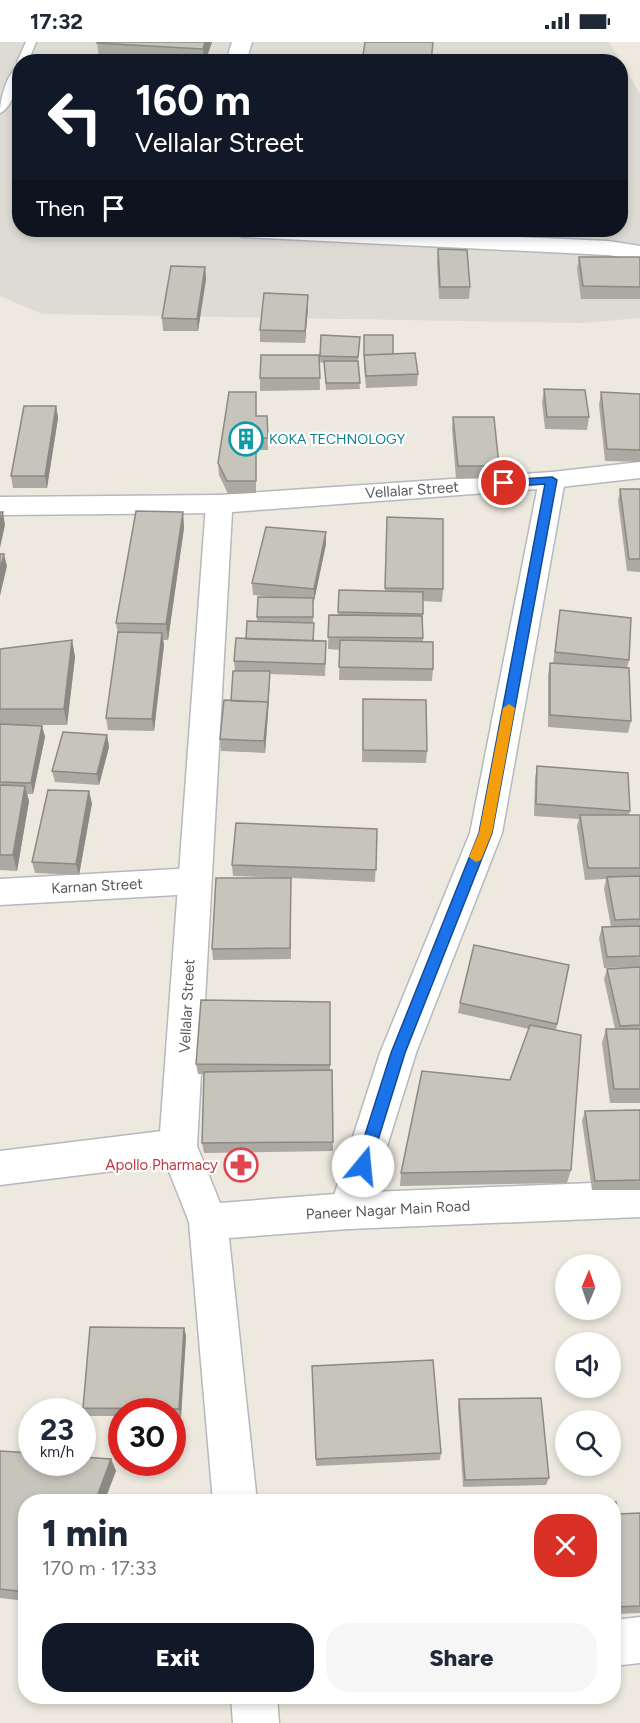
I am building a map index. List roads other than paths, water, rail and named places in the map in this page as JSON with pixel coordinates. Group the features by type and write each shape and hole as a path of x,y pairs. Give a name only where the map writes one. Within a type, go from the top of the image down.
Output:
{"street":[{"path":"386,237 608,248 640,253"},
{"name":"Vellalar Street","path":"0,506 219,504 552,480 640,470"},
{"path":"348,1211 398,1053 486,833 552,480"},
{"name":"Vellalar Street","path":"219,504 178,1146 208,1222 234,1494"},
{"name":"Karnan Street","path":"0,892 195,881"},
{"path":"0,1168 178,1146"},
{"name":"Paneer Nagar Main Road","path":"208,1222 348,1211 640,1199"},
{"path":"621,1642 640,1640"},
{"path":"255,1704 256,1723"}],"lane":[{"path":"0,110 12,85"}],"place":[{"name":"KOKA TECHNOLOGY","path":"246,439"},
{"name":"Apollo Pharmacy","path":"241,1165"}]}
